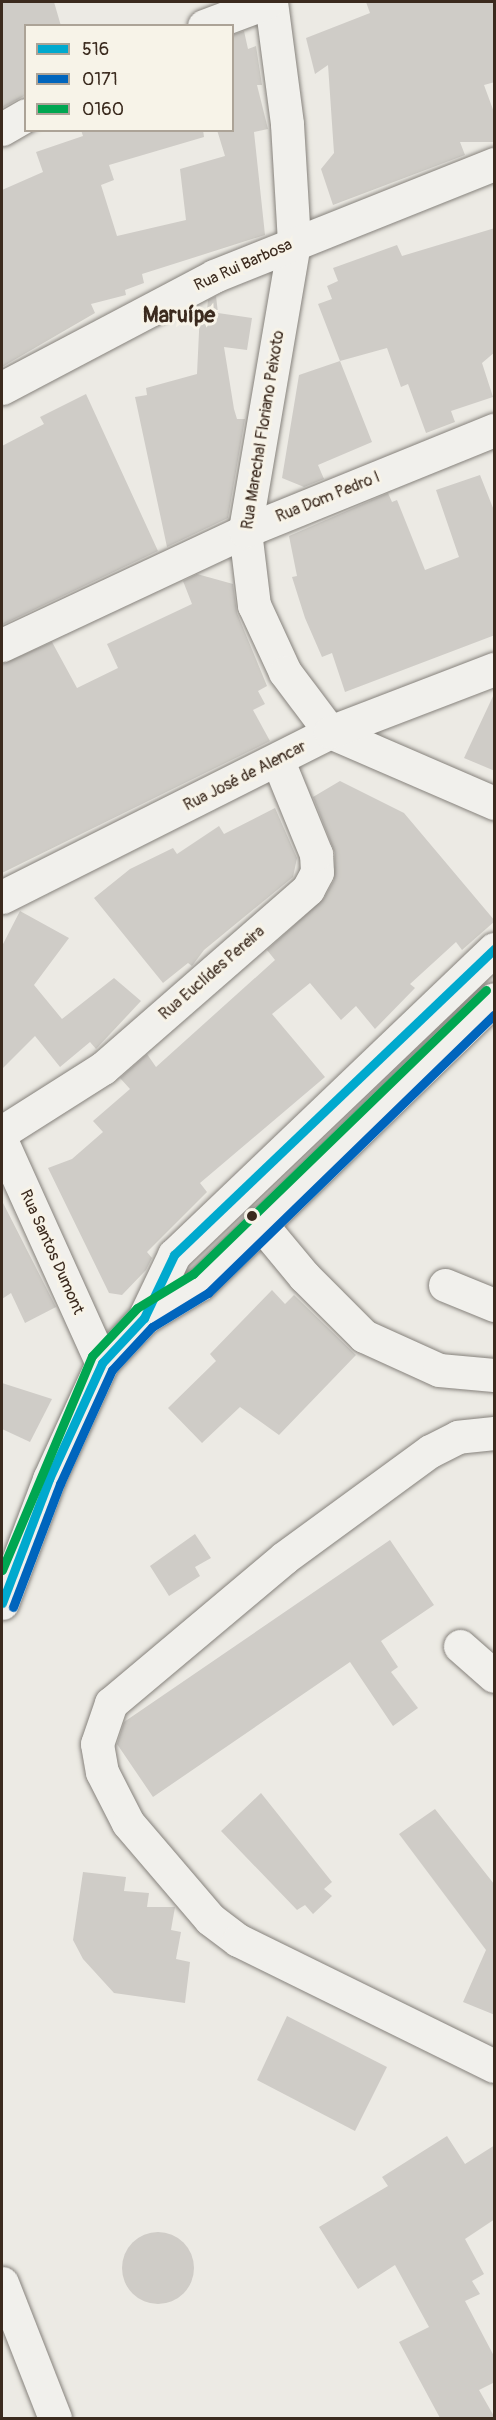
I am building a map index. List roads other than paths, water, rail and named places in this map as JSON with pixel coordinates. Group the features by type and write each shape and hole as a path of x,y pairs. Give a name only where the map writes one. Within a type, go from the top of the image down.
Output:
{"street":[{"path":"209,24 269,2"},
{"name":"Rua Marechal Floriano Peixoto","path":"269,2 287,124 294,243 245,531 254,605 285,672 330,732 495,803"},
{"path":"2,129 24,116"},
{"name":"Rua Rui Barbosa","path":"2,388 214,276 495,164"},
{"name":"Rua Dom Pedro I","path":"2,645 245,531 495,430"},
{"name":"Rua José de Alencar","path":"2,897 278,761 330,732 495,669"},
{"name":"Rua Euclídes Pereira","path":"2,1132 103,1068 308,889 317,872 316,854 278,761"},
{"path":"144,1318 174,1255 495,949"},
{"path":"2,1603 49,1479 102,1363 144,1318 200,1284 260,1223 495,999"},
{"name":"Rua Santos Dumont","path":"2,1142 102,1363"},
{"path":"260,1223 304,1276 364,1336 439,1370 495,1375"},
{"path":"445,1285 495,1305"},
{"path":"495,1433 458,1437 430,1451 284,1558 111,1703 97,1744 102,1772 128,1823 210,1919 238,1940 495,2066"},
{"path":"460,1646 495,1676"},
{"path":"2,2283 55,2418"}],"district":[{"name":"Maruípe","path":"179,316"}]}
